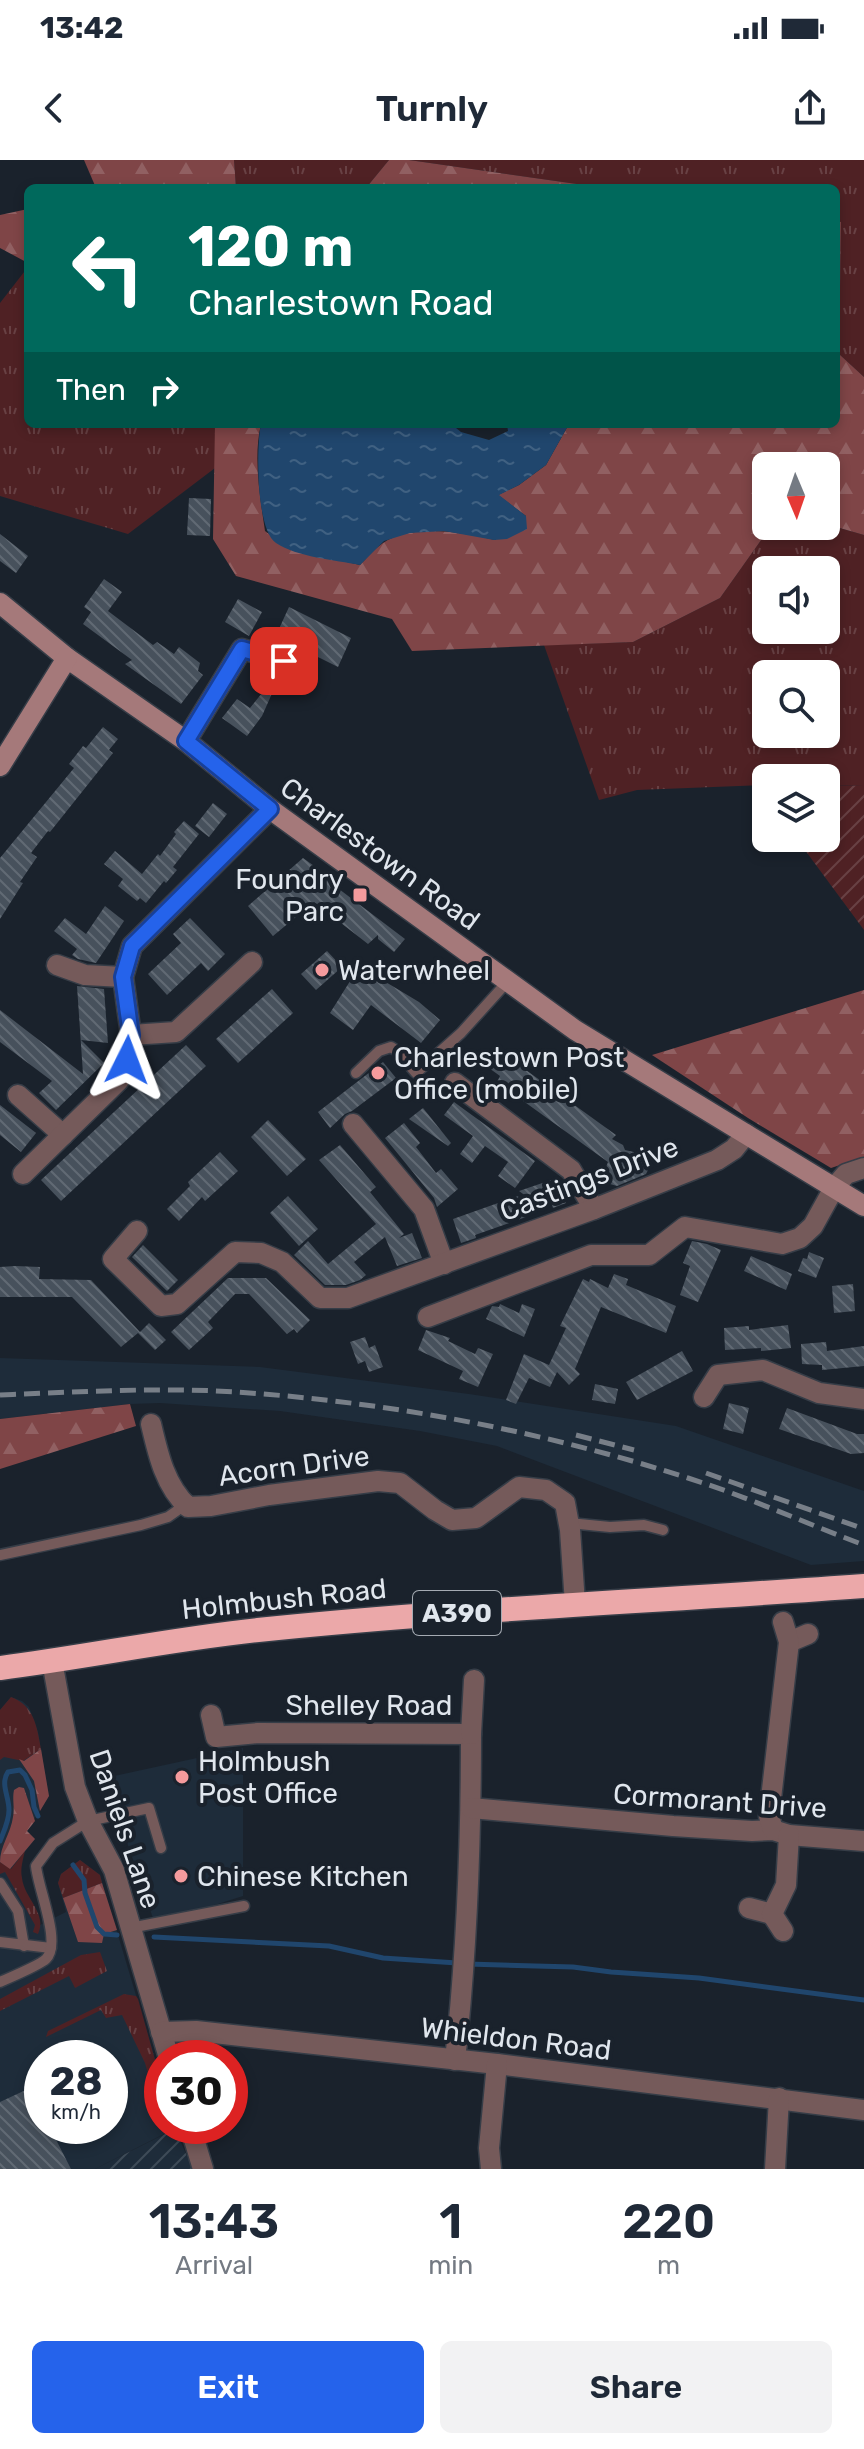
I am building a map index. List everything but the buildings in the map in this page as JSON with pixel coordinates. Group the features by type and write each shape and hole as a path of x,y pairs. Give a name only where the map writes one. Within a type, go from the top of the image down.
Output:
{"highway":[{"name":"Holmbush Road","path":"0,1668 255,1630 390,1617 864,1586"}],"street":[{"name":"Charlestown Road","path":"0,603 67,658 186,741 270,809 575,1030 864,1206"},
{"path":"186,741 242,649 284,661"},
{"path":"0,766 67,658"},
{"path":"23,1174 119,1080 127,1060 131,1035 123,977 132,946 270,809"},
{"path":"131,1035 176,1032 252,962"},
{"path":"57,965 85,975 123,977"},
{"path":"455,1083 571,1170 594,1209"},
{"path":"18,1095 63,1135"},
{"path":"353,1124 424,1209 444,1264"},
{"name":"Castings Drive","path":"137,1231 113,1259 161,1306 177,1304 235,1252 261,1253 282,1262 320,1298 348,1298 594,1209 717,1160 734,1149 746,1134"},
{"path":"428,1317 591,1255 649,1255 685,1227 782,1244 800,1238 813,1226 834,1188 846,1174 864,1168"},
{"path":"704,1397 718,1375 763,1370 819,1393 864,1399"},
{"name":"Acorn Drive","path":"151,1424 160,1459 176,1497 188,1507 378,1481 400,1483 452,1520 476,1518 519,1487 546,1490 565,1503 575,1604"},
{"path":"749,1908 778,1922 786,1885 781,1832 769,1816 793,1633"},
{"name":"Daniels Lane","path":"52,1661 75,1787 88,1821 114,1870 163,2040"},
{"path":"471,1734 474,1680"},
{"name":"Shelley Road","path":"211,1715 216,1737 242,1733 471,1734 465,1965 455,2060"},
{"name":"Cormorant Drive","path":"471,1808 864,1841"},
{"name":"Whieldon Road","path":"161,2032 196,2031 497,2064 864,2110"},
{"path":"491,2169 489,2148 497,2064"},
{"path":"775,2169 779,2098"},
{"path":"195,2144 203,2169"}],"lane":[{"path":"356,1073 379,1051 391,1047 416,1073 461,1033 508,981"},
{"path":"0,1555 141,1525 168,1517 185,1505"},
{"path":"569,1523 610,1527 644,1525 663,1530"},
{"path":"0,1982 46,1959 51,1948 50,1923 37,1883 36,1866 53,1843 88,1821 149,1808 161,1848"},
{"path":"0,1883 18,1911 24,1946"},
{"path":"130,1928 244,1906"},
{"path":"0,1942 51,1948"}],"shaded area":[{"path":"0,1358 260,1367 469,1394 676,1426 864,1491 864,1561 811,1565 497,1446 420,1431 280,1411 160,1403 0,1419"},
{"path":"11,1697 29,1707 38,1732 49,1796 27,1831 35,1839 11,1869 38,1926 66,1912 58,1883 61,1874 80,1860 100,1875 149,2040 144,2040 144,2144 95,2169 0,2169 0,1710"},
{"path":"243,1748 243,1896 155,1924 105,1778"},
{"path":"145,2144 182,2144 193,2169 95,2169"}],"green space":[{"path":"84,160 234,160 236,184 94,184"},
{"path":"234,160 389,160 369,184 236,184"},
{"path":"389,160 409,160 577,184 369,184"},
{"path":"409,160 864,160 864,377 840,355 840,184 577,184"},
{"path":"24,210 24,261 0,248 0,215"},
{"path":"24,272 24,428 215,428 215,468 128,534 0,496 0,303"},
{"path":"840,355 864,377 864,535 840,528 840,452 752,452 752,540 761,540 720,598 633,642 412,651 392,619 236,576 213,539 215,428 260,428 257,464 265,531 289,549 360,565 383,543 408,533 453,532 495,540 526,516 498,495 519,485 546,465 567,428 840,428"},
{"path":"840,528 864,535 864,786 840,785 840,764 752,764 752,786 637,790 599,800 544,645 633,642 720,598 761,540 840,540"},
{"path":"840,785 864,786 864,930 806,852 840,852"},
{"path":"864,990 864,1157 831,1168 652,1055"},
{"path":"130,1404 136,1426 0,1469 0,1419"},
{"path":"11,1697 30,1711 40,1741 41,1749 23,1761 4,1757 0,1760 0,1710"},
{"path":"41,1749 49,1796 40,1811 34,1781 19,1759 24,1761"},
{"path":"24,1788 35,1821 27,1831 35,1839 10,1869 0,1862 0,1856 14,1814 14,1790"},
{"path":"25,1851 22,1878 40,1920 38,1934 33,1932 35,1925 5,1872 0,1874 0,1862 11,1869"},
{"path":"80,1860 100,1875 102,1883 63,1898 58,1883 61,1874"},
{"path":"102,1883 117,1930 104,1934 102,1943 78,1942 63,1898"},
{"path":"100,1952 107,1971 75,1988 69,1976 0,2011 0,1999 81,1955"},
{"path":"124,1994 138,1999 149,2040 144,2040 144,2061 122,2015 106,2018 101,2010 46,2037 48,2031"}],"water":[{"path":"261,428 456,428 489,440 508,431 508,428 567,428 546,465 499,495 526,516 527,529 507,539 494,540 444,531 410,533 384,541 360,565 294,552 276,543 269,535 261,506 258,450"}],"waterway":[{"path":"0,1841 9,1814 5,1786 8,1772 20,1770 25,1775 38,1816"},
{"path":"73,1865 84,1880 85,1893 97,1927 104,1934 117,1935"},
{"path":"154,1937 329,1946 383,1958 457,1963"},
{"path":"467,1964 573,1967 699,1978 864,2000"}],"railway":[{"path":"0,1395 118,1390 236,1392 408,1411 521,1433 633,1461 733,1493 864,1545"},
{"path":"576,1435 634,1450"},
{"path":"706,1473 864,1529"}],"place":[{"name":"Foundry Parc","path":"360,895"},
{"name":"Waterwheel","path":"322,970"},
{"name":"Charlestown Post Office (mobile)","path":"378,1073"},
{"name":"Holmbush Post Office","path":"182,1777"},
{"name":"Chinese Kitchen","path":"181,1876"}],"route":[{"path":"127,1060 131,1035 123,977 132,946 270,809 186,741 242,649 284,661"}]}
